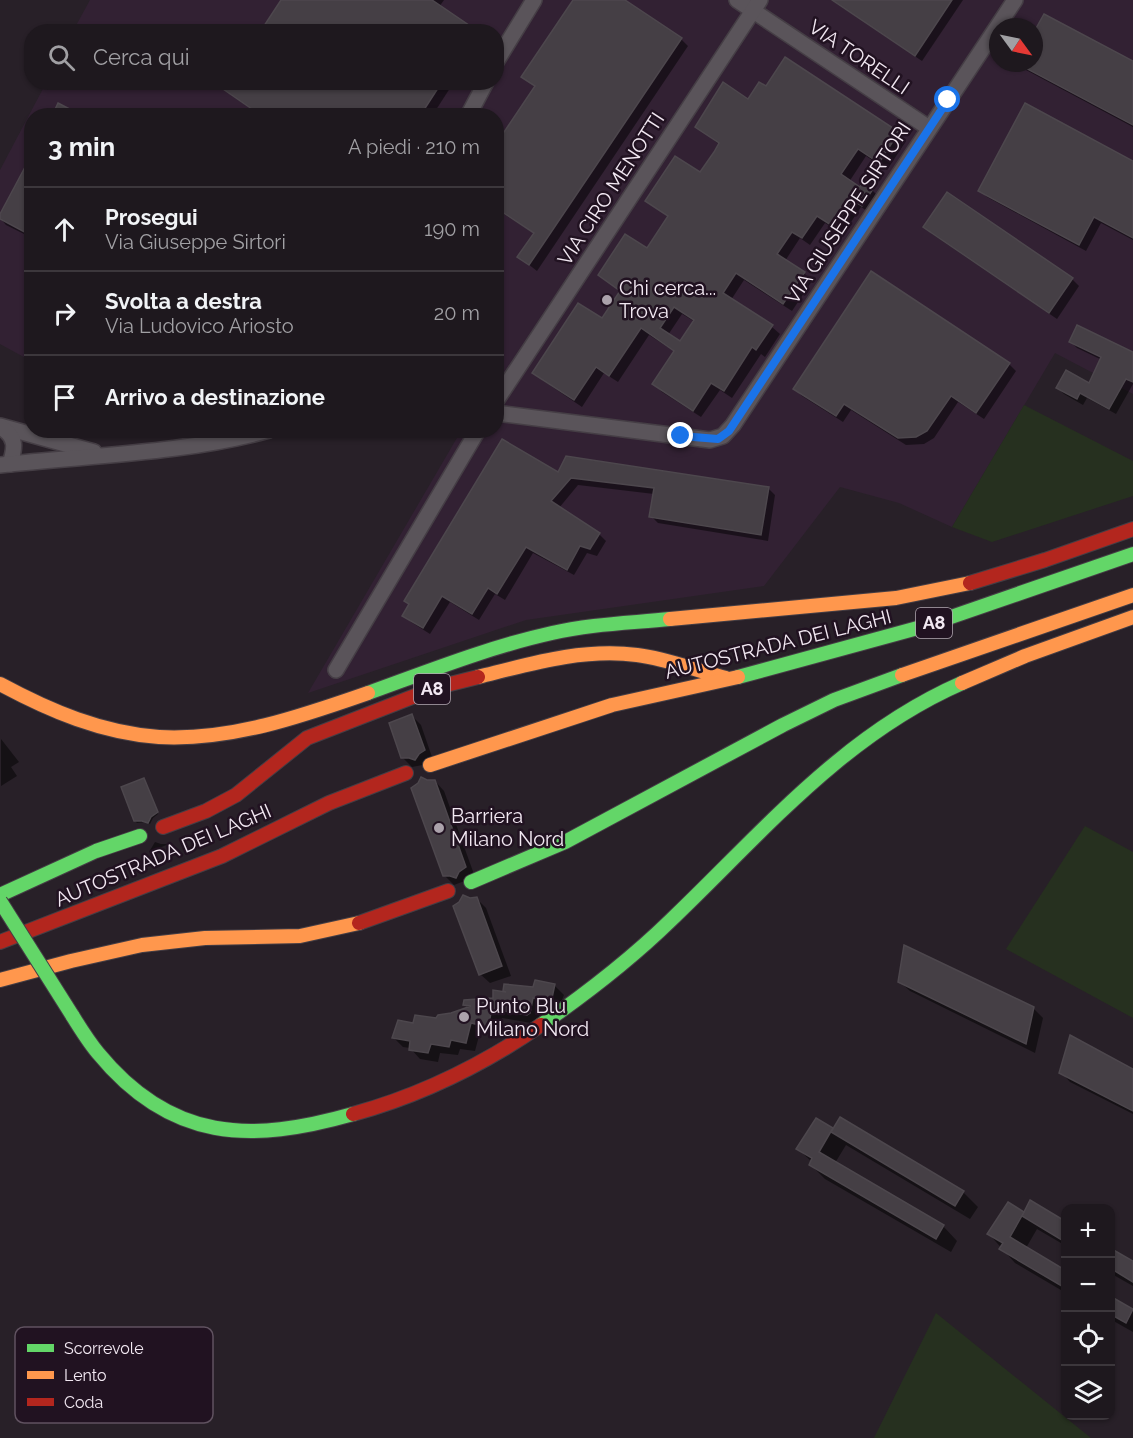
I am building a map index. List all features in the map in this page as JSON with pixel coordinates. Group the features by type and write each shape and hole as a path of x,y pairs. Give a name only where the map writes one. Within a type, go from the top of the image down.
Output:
{"highway":[{"path":"0,684 67,717 126,734 158,737 207,735 280,721 492,648 552,632 932,592 989,579 1133,530"},
{"name":"AUTOSTRADA DEI LAGHI","path":"430,765 612,705 730,679 925,626 1133,554"},
{"name":"A8","path":"471,882 565,842 783,724 834,700 951,656 1133,595"},
{"path":"0,901 97,1051 118,1074 144,1096 192,1121 216,1129 242,1132 291,1129 367,1111 449,1078 507,1047 562,1011 646,943 779,811 827,768 859,742 889,722 935,695 981,674 1133,617"},
{"name":"A8","path":"163,827 208,810 243,791 307,738 458,681 556,658 585,654 637,655 730,679"},
{"name":"AUTOSTRADA DEI LAGHI","path":"0,942 222,856 329,803 406,773"},
{"path":"0,895 96,851 140,836"},
{"path":"0,980 119,949 190,939 300,936 328,931 448,891"}],"street":[{"path":"504,49 534,0"},
{"name":"VIA TORELLI","path":"736,0 756,5 929,128"},
{"name":"VIA GIUSEPPE SIRTORI","path":"504,414 710,440 723,436 733,425 1015,0"},
{"name":"VIA CIRO MENOTTI","path":"504,389 756,5"},
{"path":"472,108 482,90"},
{"path":"0,427 24,433"},
{"path":"0,427 13,438 14,449 3,462"},
{"path":"43,438 109,455"},
{"path":"3,462 109,455 236,438"},
{"path":"336,670 473,438"}],"shaded area":[{"path":"90,0 1133,0 1133,394 1055,353 952,527 899,503 840,487 764,586 526,620 308,693 457,438 504,438 504,108 33,108 42,90 504,90 504,24 77,24"},
{"path":"24,125 24,357 0,344 0,170"}],"green space":[{"path":"1024,405 1133,461 1133,496 992,542 952,527"},
{"path":"1085,826 1133,852 1133,1018 1006,949"},
{"path":"936,1313 1061,1414 1061,1420 1069,1420 1091,1438 874,1438"}],"building":[{"path":"281,0 432,0 467,24 265,24"},
{"path":"573,0 625,0 682,38 529,265 517,257 534,233 504,213 504,132 535,86 521,77"},
{"path":"832,0 952,0 915,56"},
{"path":"1044,14 1133,61 1133,125 1033,72 1043,72 1042,18"},
{"path":"785,57 899,132 879,163 858,149 841,174 860,187 863,182 873,189 862,206 852,200 834,227 817,216 802,238 792,232 777,254 805,272 783,304 736,273 723,293 773,325 756,350 752,347 724,391 711,383 693,411 652,384 674,351 641,328 609,376 596,367 574,400 532,373 578,303 602,318 620,291 598,275 625,234 647,248 668,216 645,201 675,156 700,172 714,152 719,143 695,127 723,82 748,99 759,82 766,86","holes":["674,307 694,320 680,341 660,328"]},
{"path":"225,90 437,90 425,108 250,108"},
{"path":"58,103 68,108 56,108"},
{"path":"1025,103 1133,161 1133,238 1094,217 1079,245 978,191"},
{"path":"24,169 24,232 0,219 0,214"},
{"path":"947,192 1073,278 1049,313 923,227"},
{"path":"871,271 1010,363 976,413 951,396 927,431 916,437 898,438 844,404 836,416 793,389"},
{"path":"1077,325 1133,352 1133,382 1126,379 1109,409 1080,393 1077,399 1056,388 1066,370 1089,383 1101,357 1069,342"},
{"path":"502,439 558,472 566,456 769,487 761,535 649,517 654,488 571,478 551,501 600,533 590,549 580,546 567,570 526,547 497,594 488,588 472,614 442,596 423,628 402,616 409,604 404,601"},
{"path":"412,714 425,750 415,760 401,758 389,723"},
{"path":"421,777 435,780 466,867 459,872 456,878 443,876 411,788 418,783"},
{"path":"144,778 158,812 151,817 148,823 134,821 121,787"},
{"path":"463,895 470,898 477,897 502,966 479,975 453,906"},
{"path":"904,945 1034,1007 1026,1044 898,982"},
{"name":"Punto Blu Milano Nord","path":"535,980 555,984 552,998 547,1001 533,998 530,1013 527,1015 492,1009 488,1027 471,1023 466,1043 451,1040 449,1047 431,1044 428,1053 409,1050 410,1041 392,1038 398,1020 413,1023 415,1015 436,1018 438,1015 471,1006 463,1005 464,1000 493,998 493,990 506,992 503,991 504,984 533,987"},
{"path":"1070,1035 1133,1069 1133,1111 1059,1073"},
{"path":"840,1117 964,1191 955,1206 831,1132"},
{"path":"816,1118 833,1128 819,1152 944,1225 936,1239 809,1165 812,1158 796,1149"},
{"path":"1030,1200 1061,1219 1061,1240 1022,1216"},
{"path":"1008,1202 1024,1212 1010,1237 1061,1268 1061,1286 999,1249 1003,1243 987,1234"},
{"path":"1115,1251 1133,1261 1133,1282 1115,1271"},
{"path":"1115,1299 1133,1309 1126,1323 1115,1317"}],"traffic: fast":[{"path":"738,677 925,626 1133,554"},
{"path":"368,693 459,660 552,633 611,624 670,619"},
{"path":"471,882 565,842 834,700 902,675"},
{"path":"541,1025 592,988 640,948 806,788 842,758 879,730 919,705 962,683"},
{"path":"0,895 96,851 140,836"},
{"path":"0,901 72,1015"},
{"path":"72,1015 94,1048 126,1082 154,1104 184,1119 215,1128 247,1131 280,1129 353,1114"}],"traffic: slow":[{"path":"670,619 896,598 970,583"},
{"path":"902,675 1133,595"},
{"path":"962,683 1025,656 1133,617"},
{"path":"478,677 556,658 617,653 658,659 726,678"},
{"path":"430,765 612,705 738,677"},
{"path":"0,684 57,712 97,726 159,737 213,735 239,731 292,718 368,693"},
{"path":"0,980 142,945 205,938 300,936 359,923"}],"traffic: jam":[{"path":"970,583 1133,529"},
{"path":"163,827 206,811 236,795 307,738 438,687 478,677"},
{"path":"0,942 222,856 329,803 406,773"},
{"path":"359,923 448,891"},
{"path":"353,1114 402,1098 474,1066 541,1025"}],"place":[{"name":"Chi cerca... Trova","path":"607,300"},
{"name":"Barriera Milano Nord","path":"439,828"},
{"name":"Punto Blu Milano Nord","path":"464,1017"}],"route":[{"path":"681,436 710,440 718,439 729,431 948,100"}]}
